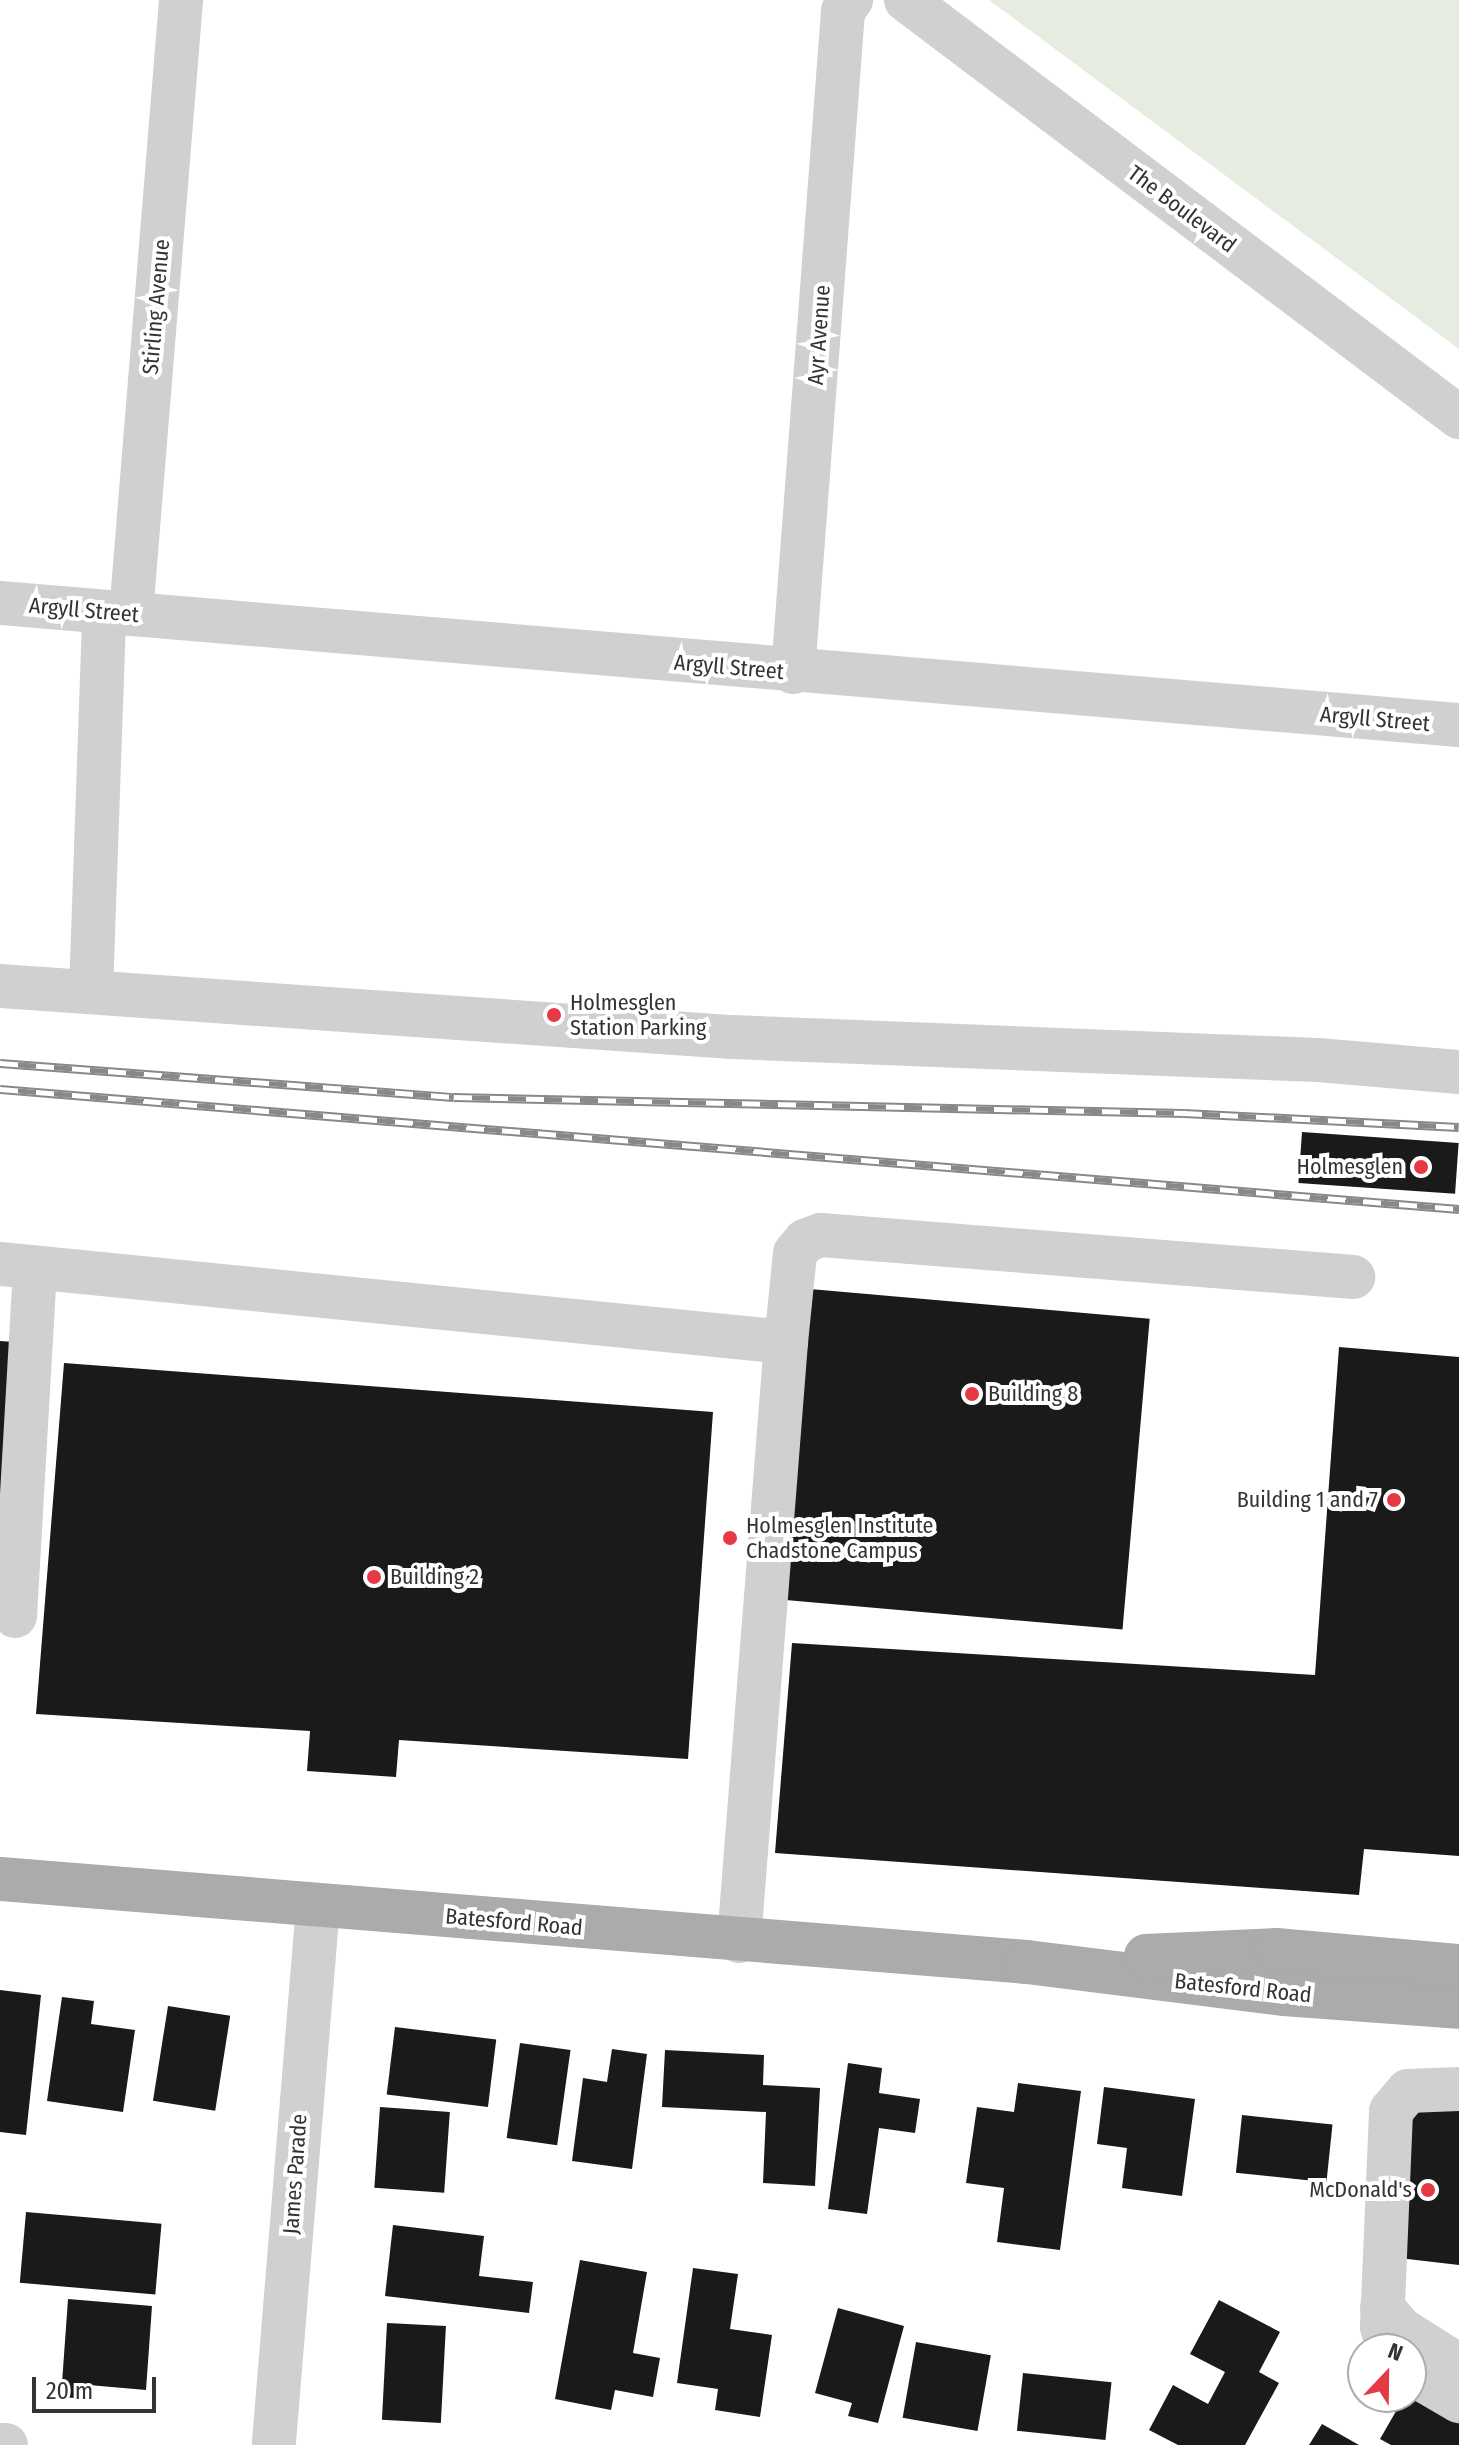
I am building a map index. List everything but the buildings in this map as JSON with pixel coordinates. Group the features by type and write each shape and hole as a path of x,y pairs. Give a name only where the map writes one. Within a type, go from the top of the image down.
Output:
{"main road":[{"name":"Batesford Road","path":"0,1879 1027,1962 1284,1994 1459,2007"},
{"name":"Batesford Road","path":"1027,1962 1276,1950 1459,1966"}],"street":[{"name":"Stirling Avenue","path":"91,992 118,613 181,0"},
{"name":"Ayr Avenue","path":"793,672 843,11 851,0"},
{"name":"The Boulevard","path":"906,0 1459,417"},
{"name":"Argyll Street","path":"0,603 793,672 1459,725"},
{"path":"0,986 732,1037 1318,1060 1459,1072"},
{"path":"739,1941 786,1342 795,1253 805,1241 821,1235 1353,1277"},
{"path":"15,1616 18,1266 786,1342"},
{"name":"James Parade","path":"272,2444 318,1906"},
{"path":"1459,2089 1408,2091 1391,2111 1385,2328 1401,2329 1459,2366"},
{"path":"1427,2382 1459,2401"}],"shaded area":[{"path":"989,0 1459,0 1459,349"}],"railway":[{"path":"0,1063 454,1097 1184,1113 1459,1127"},
{"path":"0,1089 1459,1209"}],"place":[{"name":"Holmesglen Station Parking","path":"554,1015"},
{"name":"Holmesglen","path":"1421,1167"},
{"name":"Building 8","path":"972,1394"},
{"name":"Building 1 and 7","path":"1394,1500"},
{"name":"Holmesglen Institute Chadstone Campus","path":"730,1538"},
{"name":"Building 2","path":"374,1577"},
{"name":"McDonald's","path":"1428,2190"}]}
